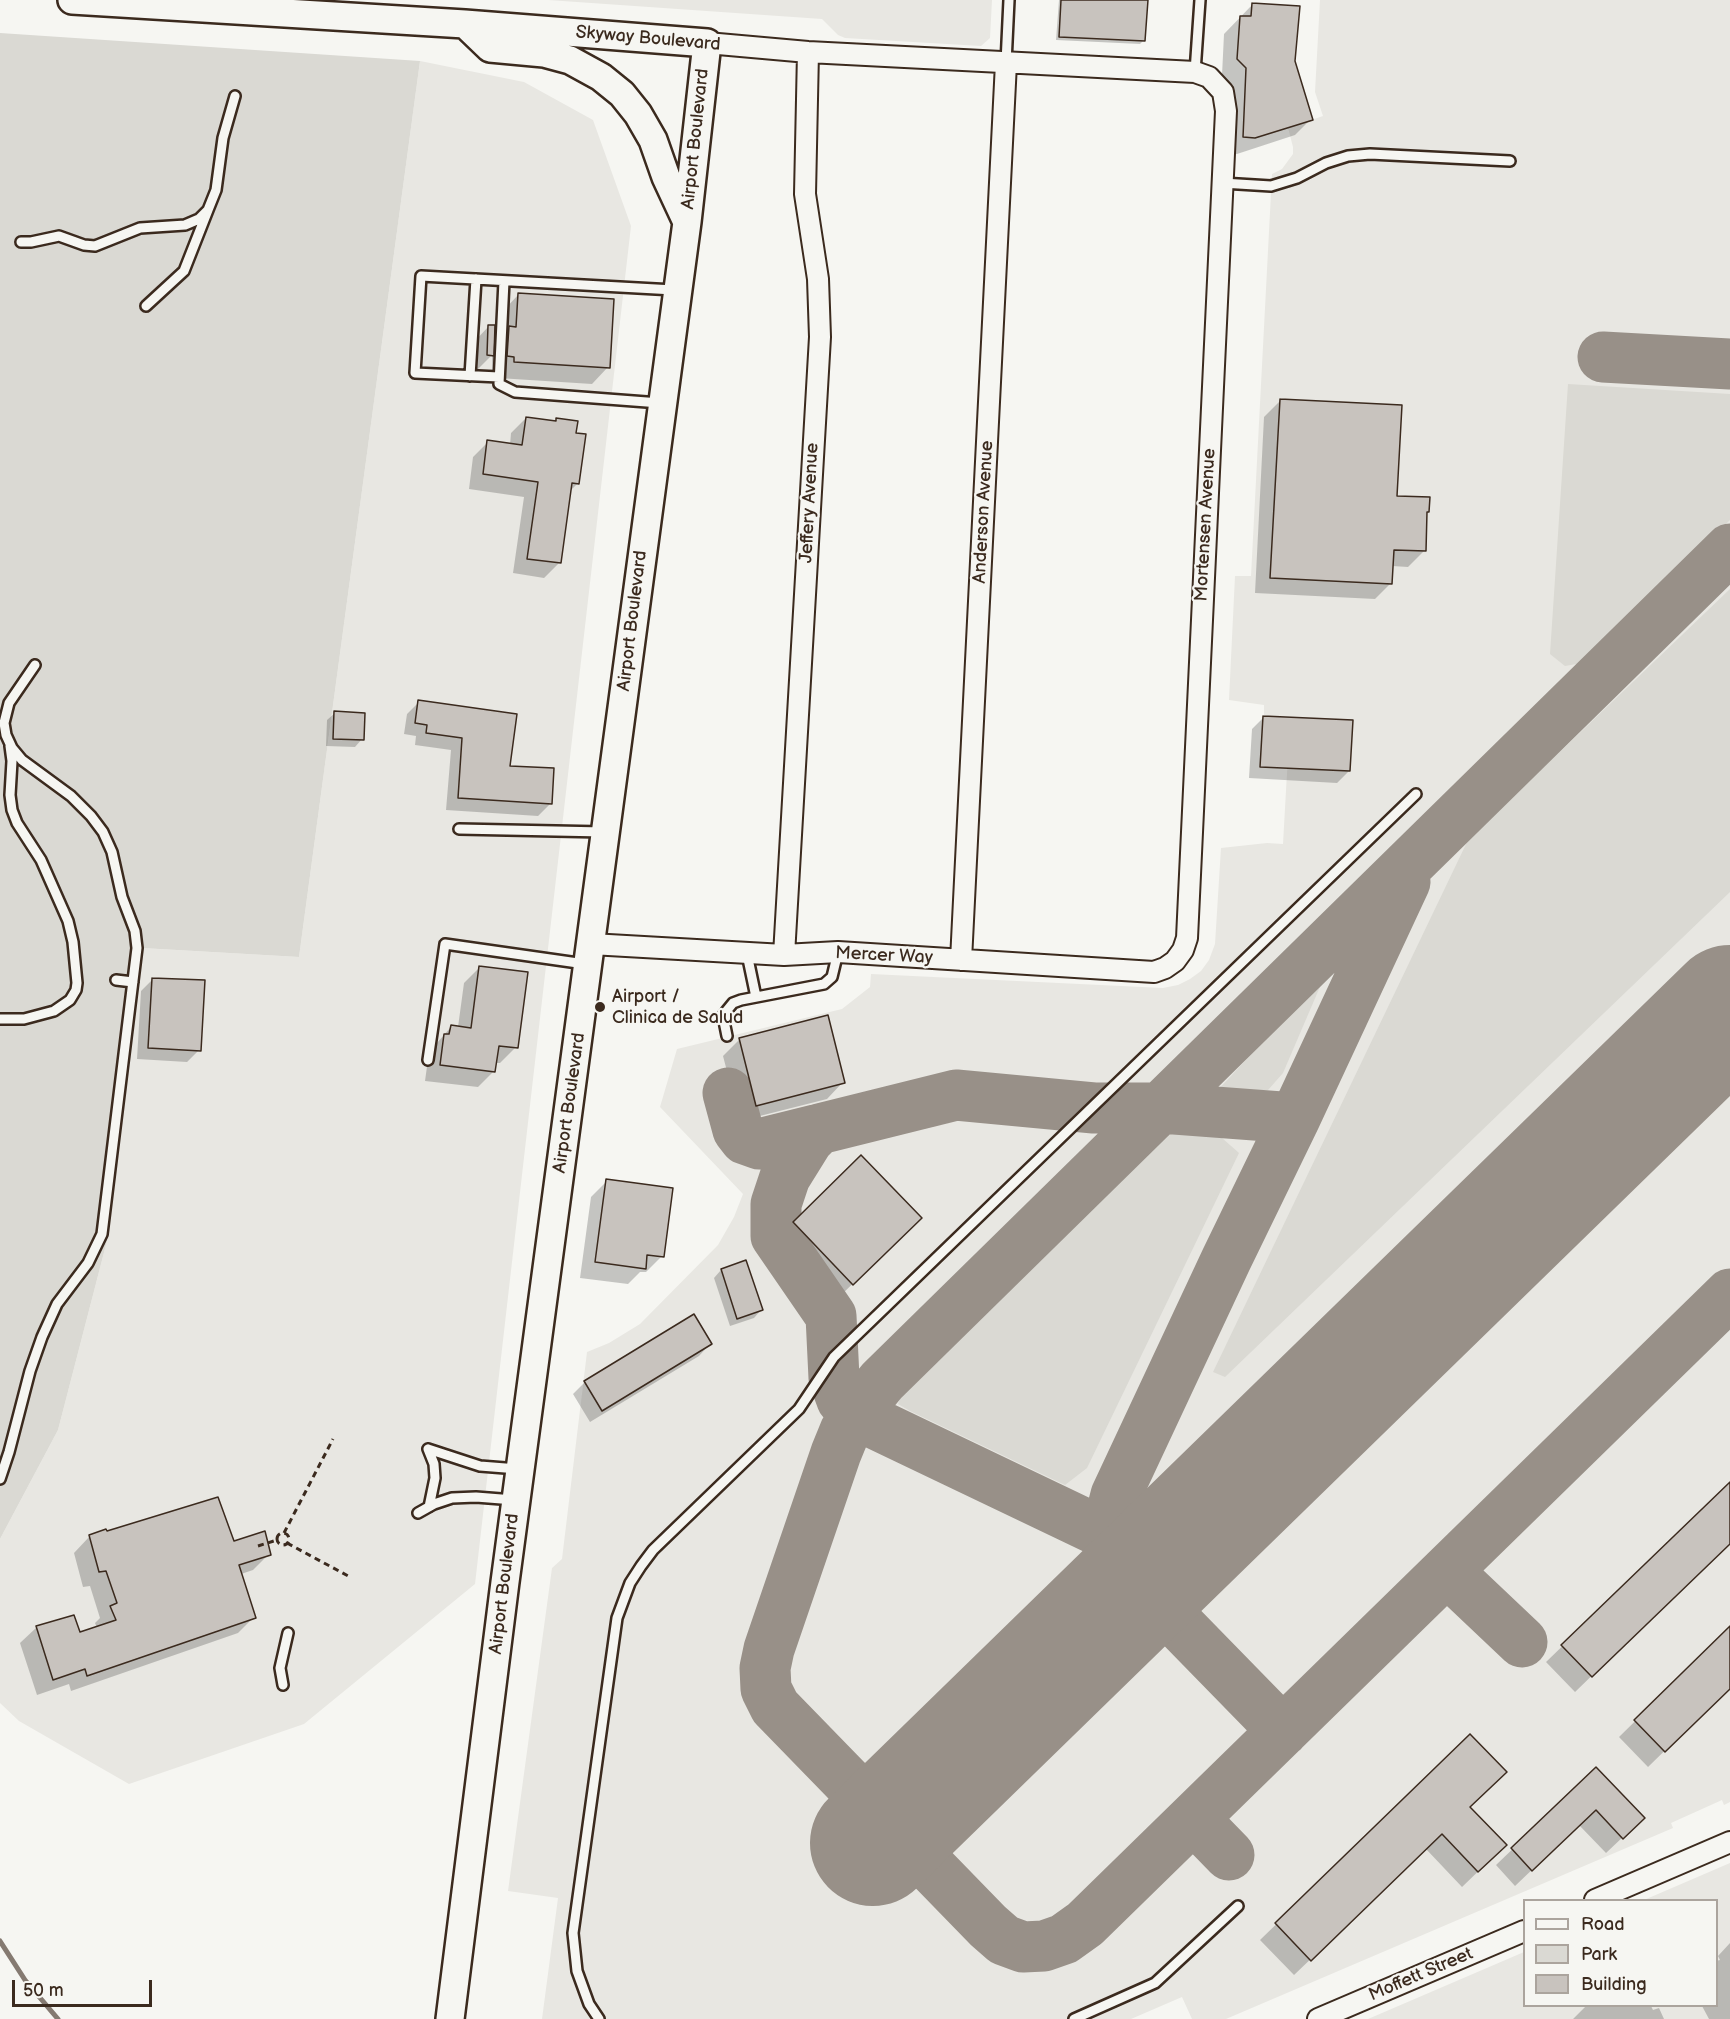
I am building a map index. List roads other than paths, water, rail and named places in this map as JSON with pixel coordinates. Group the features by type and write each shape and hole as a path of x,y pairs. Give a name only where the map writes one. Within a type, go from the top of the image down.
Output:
{"main road":[{"name":"Skyway Boulevard","path":"72,0 465,24 707,43"},
{"path":"465,24 490,48 544,53 570,60 601,77 622,94 639,114 654,140 666,177 687,222"},
{"name":"Airport Boulevard","path":"450,2019 516,1500 676,290 687,222 707,43"}],"street":[{"name":"Skyway Boulevard","path":"707,43 808,52 1195,72 1209,77 1220,86"},
{"name":"Jeffery Avenue","path":"784,956 820,337 818,279 805,194 808,52"},
{"name":"Anderson Avenue","path":"961,960 1006,63"},
{"name":"Mortensen Avenue","path":"1175,961 1183,950 1187,938 1226,111 1225,99 1220,86"},
{"name":"Mercer Way","path":"590,954 784,956 838,952 1154,972 1175,961"},
{"path":"1597,1899 1730,1842"},
{"name":"Moffett Street","path":"1318,2019 1523,1931"}],"lane":[{"path":"1006,63 1009,0"},
{"path":"1195,72 1200,0"},
{"path":"146,306 184,271 216,190 222,144 235,96"},
{"path":"1222,183 1271,186 1297,178 1326,163 1348,156 1370,154 1510,160"},
{"path":"21,242 59,236 84,245 95,246 140,228 185,225 198,219 208,210"},
{"path":"499,377 415,373 421,276 676,290"},
{"path":"470,376 476,279"},
{"path":"504,281 499,384 515,392 662,403"},
{"path":"0,1019 41,1016 60,1008 73,996 78,973 68,921 41,860 17,823 12,810 10,795 12,761 4,723 9,703 35,665"},
{"path":"0,725 22,760 71,796 104,832 112,852 122,897 135,931 137,948 102,1234 94,1254 57,1304 42,1337 30,1371 0,1479"},
{"path":"599,2019 589,2004 577,1971 573,1933 617,1618 630,1583 641,1566 653,1550 799,1409 834,1357 1416,794"},
{"path":"459,829 606,832"},
{"path":"428,1060 445,945 590,954"},
{"path":"727,1036 724,1021 727,1008 741,999 824,984 832,977 838,952"},
{"path":"747,954 756,997"},
{"path":"116,980 133,982"},
{"path":"429,1507 435,1478 434,1464 428,1449 480,1466 520,1470"},
{"path":"418,1513 452,1498 516,1500"},
{"path":"283,1685 280,1672 288,1633"},
{"path":"1074,2019 1155,1983 1238,1906"}],"waterway":[{"path":"0,1941 25,1980 58,2019"}],"place":[{"name":"Airport / Clinica de Salud","path":"600,1007"}]}
